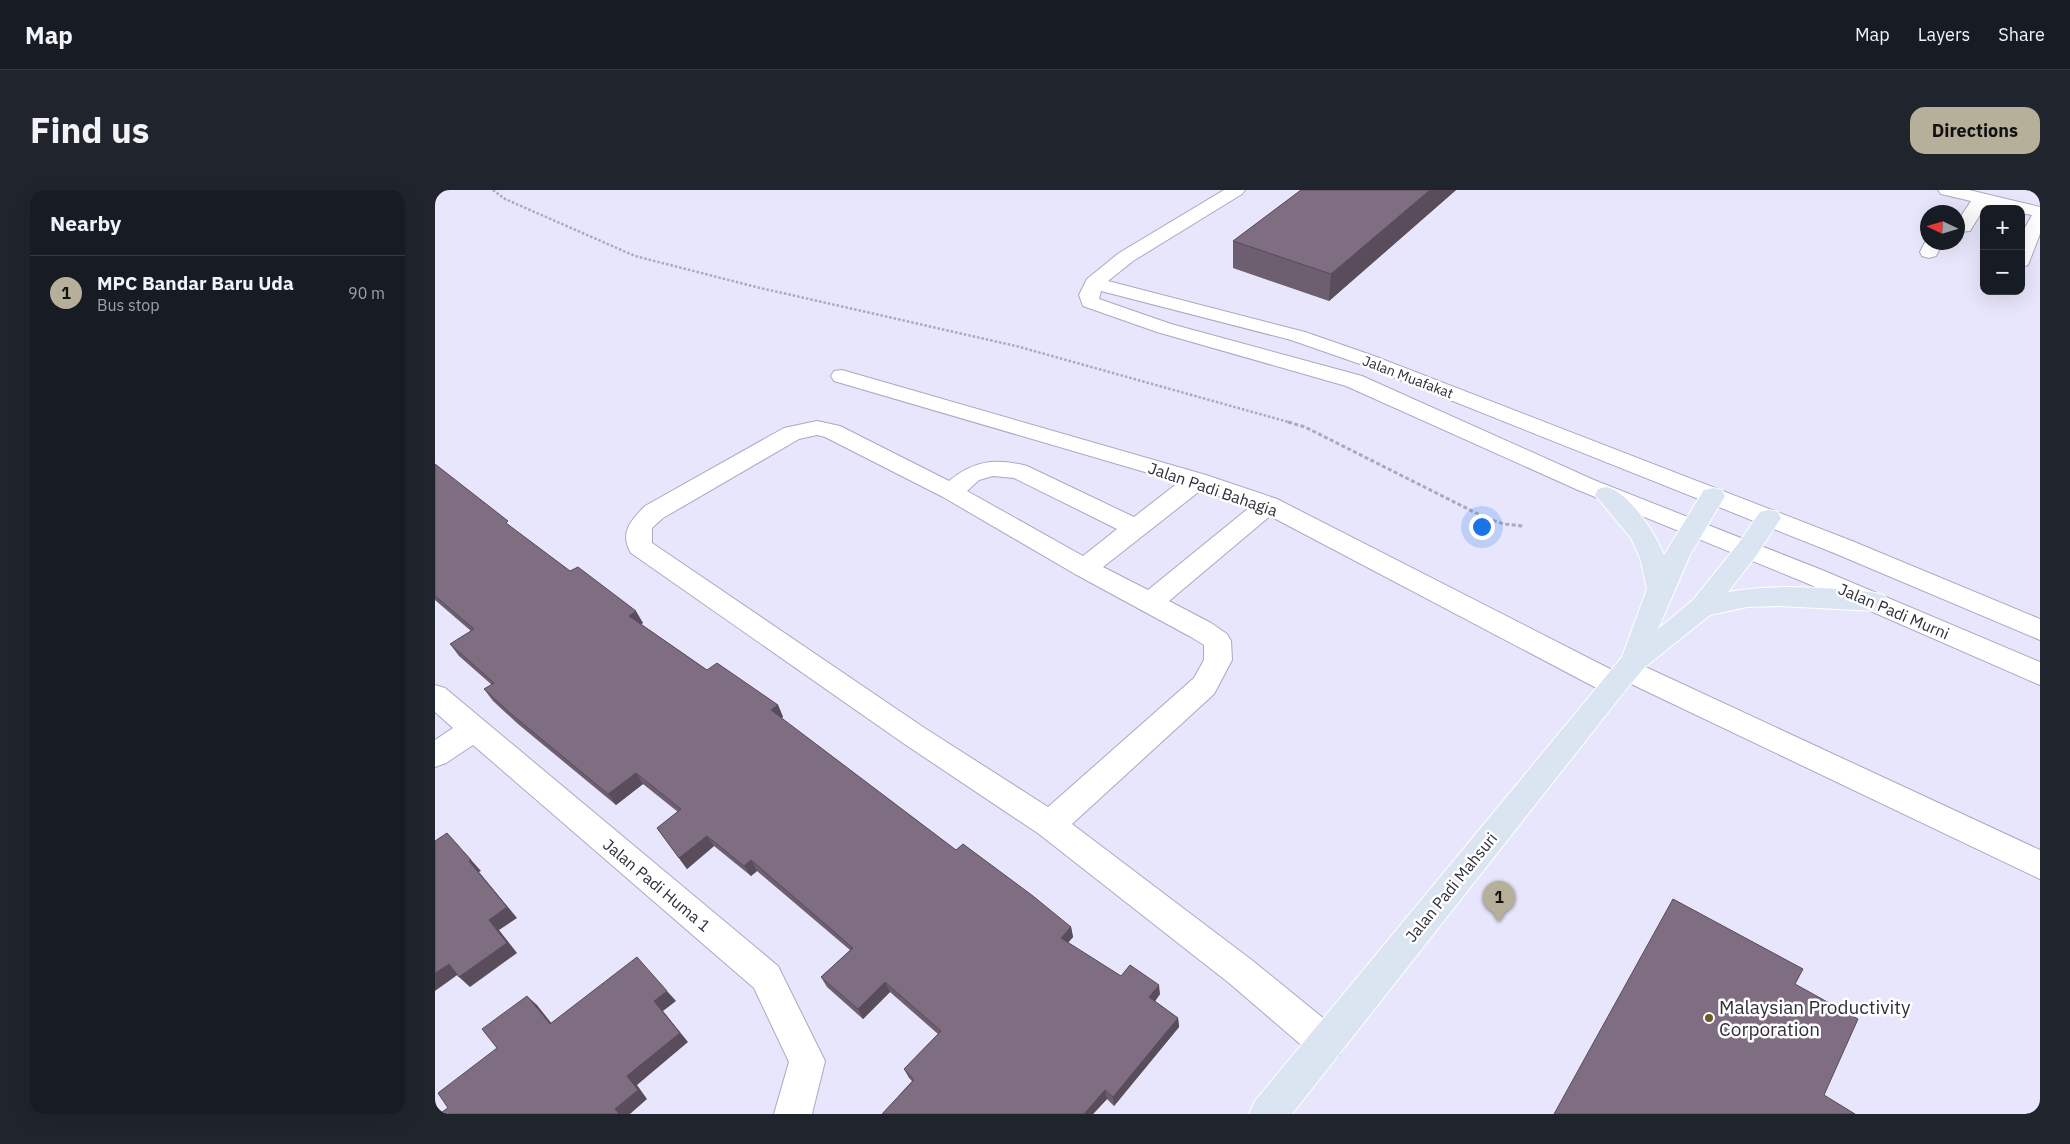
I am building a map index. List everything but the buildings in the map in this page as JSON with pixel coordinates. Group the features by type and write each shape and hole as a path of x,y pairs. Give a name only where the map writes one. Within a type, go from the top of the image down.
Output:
{"main road":[{"path":"1607,495 1636,524 1647,540 1656,565 1660,588"},
{"name":"Jalan Padi Mahsuri","path":"1625,672 1660,588 1691,527 1713,496"},
{"name":"Jalan Padi Mahsuri","path":"1268,1114 1625,672 1702,607 1747,550 1769,518"},
{"path":"1702,607 1746,598 1786,596 1875,602"}],"street":[{"path":"1094,283 1126,256 1236,190"},
{"path":"1947,190 2040,212"},
{"path":"1965,225 1981,198"},
{"path":"2025,250 2033,228 2040,217"},
{"name":"Jalan Muafakat","path":"1691,527 1607,495 1354,381 1164,328 1090,302 1089,295 1094,283 1298,336 1359,357 1769,518"},
{"name":"Jalan Padi Bahagia","path":"842,376 1198,480 1268,505 2040,865"},
{"path":"1050,825 1204,686 1218,660 1217,641 1151,602 1084,568 951,492 832,431 817,428 792,433 654,512 640,525 639,547 905,730 1050,825 1241,972 1326,1042"},
{"path":"951,492 971,475 991,468 1019,471 1135,528"},
{"path":"1084,568 1198,480"},
{"path":"1151,602 1268,505"},
{"path":"1769,518 2040,630"},
{"name":"Jalan Padi Murni","path":"1691,527 1875,602 2040,674"},
{"name":"Jalan Padi Huma 1","path":"435,696 766,977 807,1061 793,1114"},
{"path":"435,755 474,730"}],"path":[{"path":"493,190 505,199 635,256 755,287 1016,346 1305,427 1486,518 1504,524 1523,526"}],"place":[{"name":"MPC Bandar Baru Uda","path":"1499,922"},
{"name":"Malaysian Productivity Corporation","path":"1709,1018"}]}
